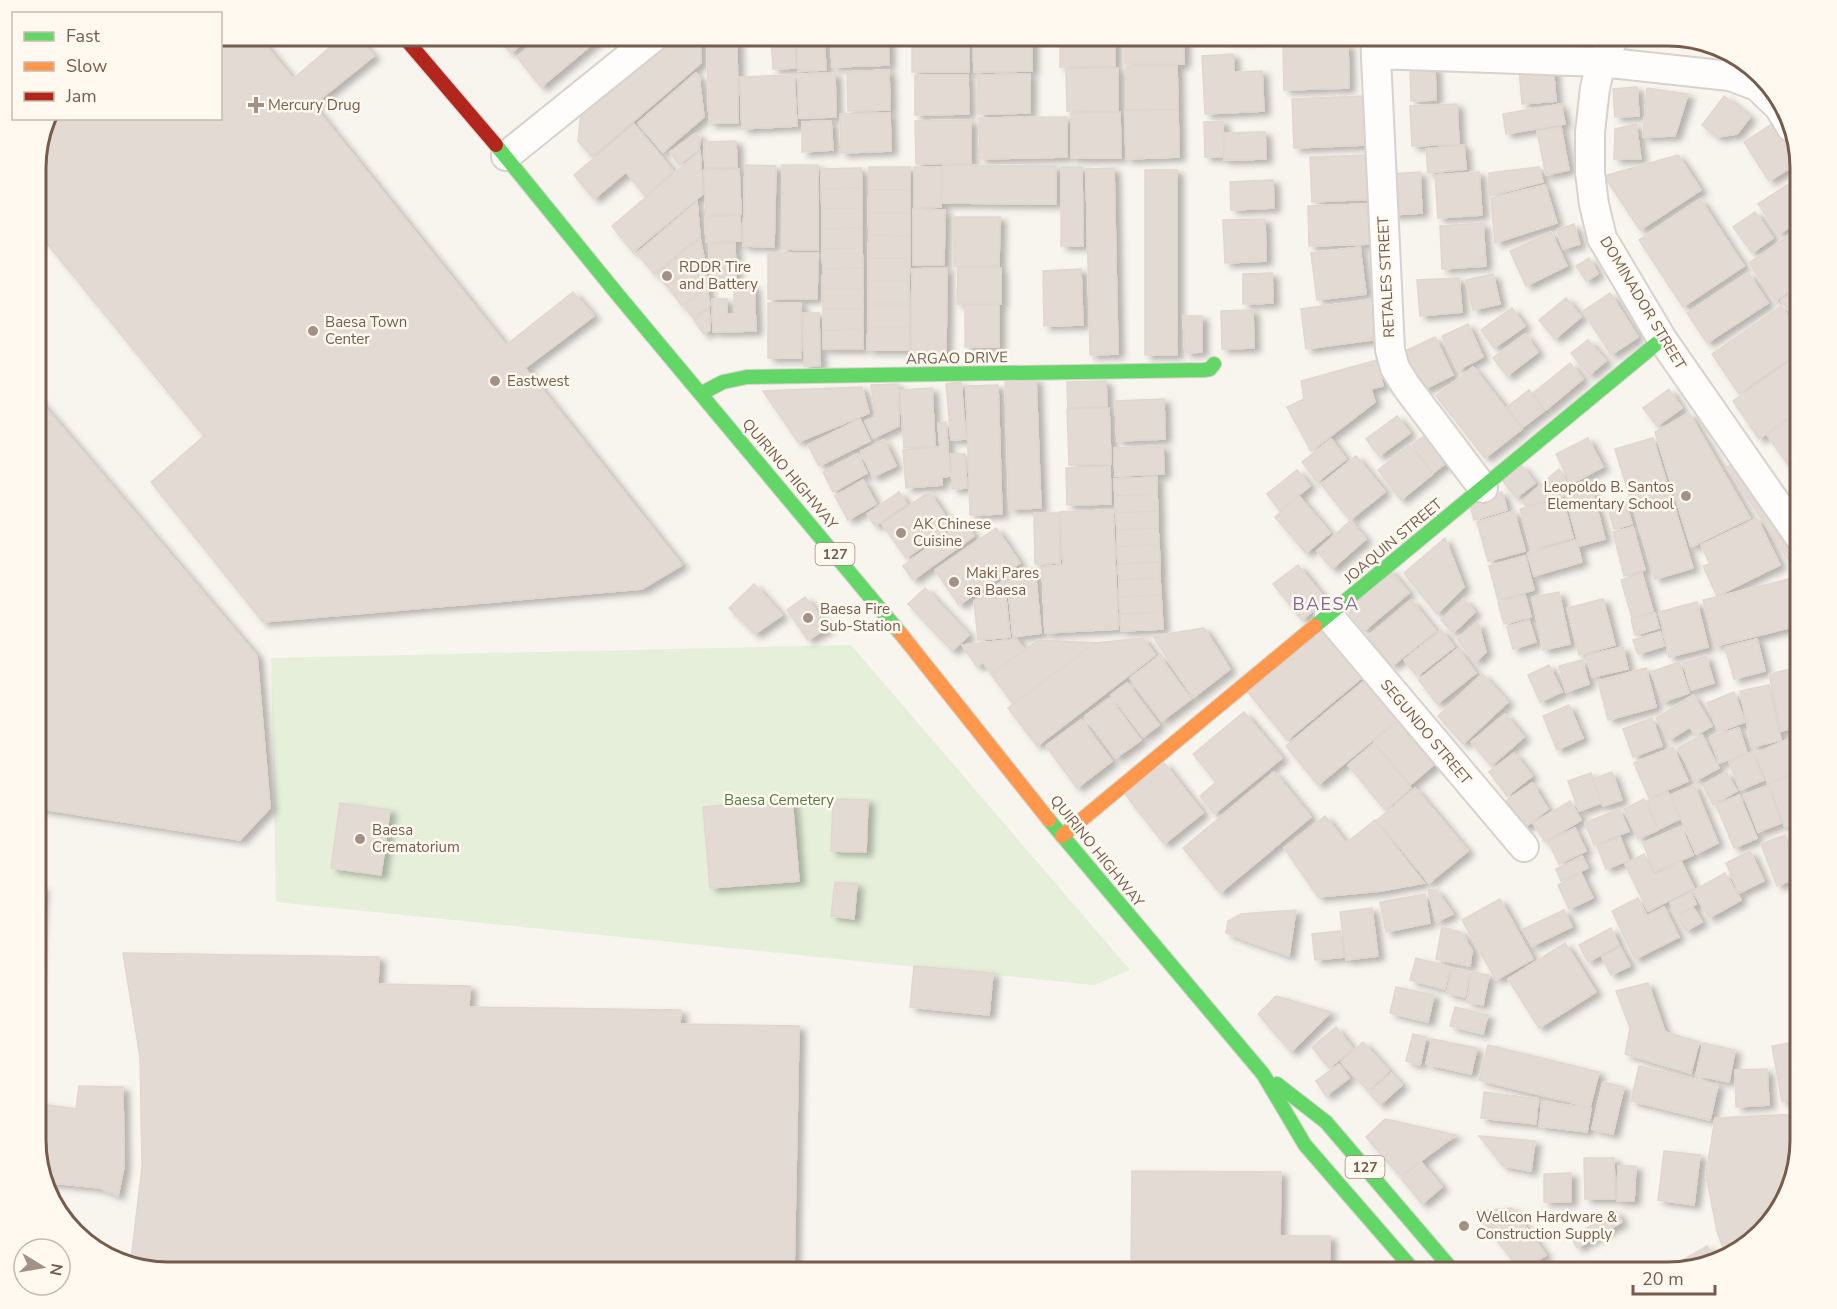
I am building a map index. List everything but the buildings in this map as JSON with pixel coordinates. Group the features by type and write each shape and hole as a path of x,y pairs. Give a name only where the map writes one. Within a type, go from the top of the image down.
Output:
{"main road":[{"name":"QUIRINO HIGHWAY","path":"412,46 506,156 618,295 911,645 1062,836 1263,1074 1305,1145 1406,1262"},
{"name":"JOAQUIN STREET","path":"1062,836 1662,339"},
{"name":"ARGAO DRIVE","path":"702,393 728,379 747,377 1204,370 1210,369 1214,364"},
{"name":"QUIRINO HIGHWAY","path":"1263,1074 1326,1122 1446,1262"}],"street":[{"path":"506,156 643,46"},
{"name":"RETALES STREET","path":"1375,46 1390,350 1395,368 1406,386 1483,488"},
{"path":"1388,46 1601,62 1730,76 1757,86 1762,91"},
{"name":"DOMINADOR STREET","path":"1610,46 1601,62 1595,88 1590,132 1590,173 1602,238 1662,339 1790,524"},
{"name":"SEGUNDO STREET","path":"1329,616 1524,847"}],"green space":[{"name":"Baesa Cemetery","path":"851,645 1130,970 1094,985 276,902 271,658"}],"traffic: fast":[{"path":"496,145 901,634"},
{"path":"1315,626 1662,339"},
{"path":"702,393 723,382 747,377 1204,370 1210,369 1214,364"},
{"path":"1049,820 1263,1074 1305,1145 1406,1262"},
{"path":"1277,1084 1326,1122 1446,1262"}],"traffic: slow":[{"path":"1062,836 1315,626"},
{"path":"901,634 1049,820"}],"traffic: jam":[{"path":"412,46 496,145"}],"place":[{"name":"Mercury Drug","path":"256,105"},
{"name":"RDDR Tire and Battery","path":"667,276"},
{"name":"Baesa Town Center","path":"313,331"},
{"name":"Eastwest","path":"495,381"},
{"name":"Leopoldo B. Santos Elementary School","path":"1686,496"},
{"name":"AK Chinese Cuisine","path":"901,533"},
{"name":"Maki Pares sa Baesa","path":"954,582"},
{"name":"Baesa Fire Sub-Station","path":"808,618"},
{"name":"Baesa Crematorium","path":"360,839"},
{"name":"Wellcon Hardware & Construction Supply","path":"1464,1226"}],"district":[{"name":"BAESA","path":"1326,604"}]}
